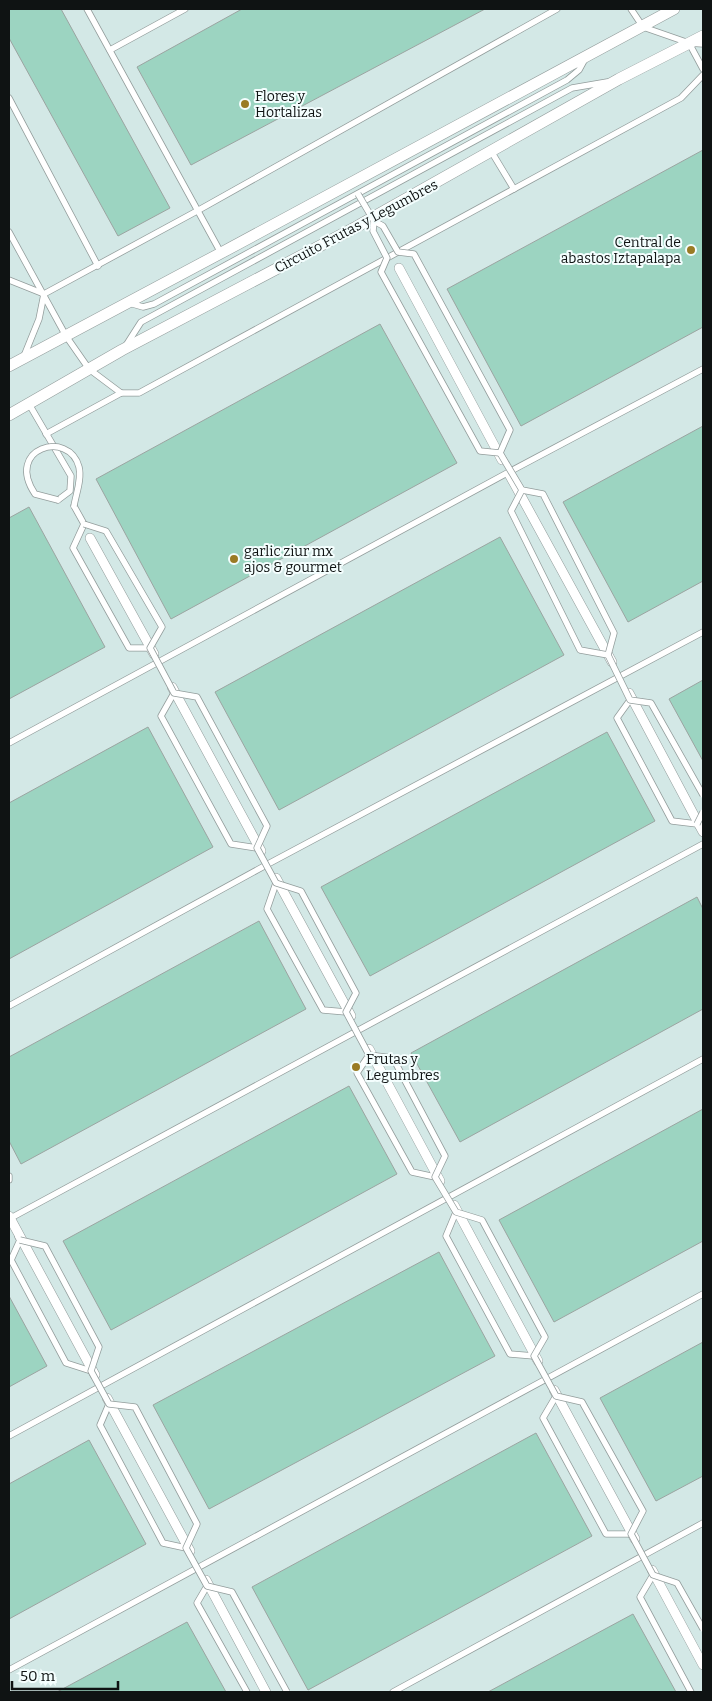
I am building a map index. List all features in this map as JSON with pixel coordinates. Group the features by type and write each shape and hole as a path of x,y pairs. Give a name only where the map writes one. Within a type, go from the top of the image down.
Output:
{"street":[{"path":"9,366 674,9"},
{"name":"Circuito Frutas y Legumbres","path":"9,415 122,350 364,223 619,79 703,36"},
{"path":"399,268 703,832"},
{"path":"90,538 703,1665"},
{"path":"9,1218 266,1692"}],"lane":[{"path":"87,9 197,211 222,253"},
{"path":"110,50 185,9"},
{"path":"9,280 44,294 197,211 557,9"},
{"path":"631,9 642,26 689,43 703,44"},
{"path":"689,43 703,69"},
{"path":"128,303 143,307 154,304 567,80 579,70 586,57"},
{"path":"46,434 121,393 139,393 681,98 703,75"},
{"path":"122,350 142,322 572,88 619,79"},
{"path":"9,98 98,266"},
{"path":"491,152 514,189"},
{"path":"358,194 374,222 383,226 398,252 414,254 510,430 500,453"},
{"path":"374,222 373,231 387,258 381,272 480,451 500,453"},
{"path":"9,232 66,336 89,369 121,393"},
{"path":"23,358 39,319 44,294"},
{"path":"9,743 703,369"},
{"path":"29,404 46,434 71,476 70,491 58,500 35,494 28,484 26,472 29,459 37,451 46,447 58,447 66,450 76,458 80,469 74,506 84,524 106,531 162,627 150,648"},
{"path":"500,453 522,490 544,494 614,633 608,656 630,700"},
{"path":"522,490 512,511 580,650 608,656"},
{"path":"84,524 72,548 129,648 150,648"},
{"path":"9,1006 268,864 703,632"},
{"path":"150,648 174,693"},
{"path":"174,693 197,697 267,826 257,848"},
{"path":"174,693 161,716 231,844 257,848"},
{"path":"630,700 652,703 703,795"},
{"path":"630,700 617,718 672,821 697,824"},
{"path":"697,824 703,812"},
{"path":"697,824 703,836"},
{"path":"91,1371 99,1347 45,1246 20,1240 9,1218 703,844"},
{"path":"257,848 276,883 301,891 356,993 346,1012"},
{"path":"276,883 267,909 323,1010 346,1012"},
{"path":"346,1012 369,1055"},
{"path":"369,1055 393,1058 445,1156 435,1177"},
{"path":"369,1055 357,1073 412,1172 435,1177 456,1212 482,1220 545,1337 534,1356"},
{"path":"9,1436 703,1058"},
{"path":"456,1212 446,1236 510,1354 534,1356"},
{"path":"20,1240 11,1260 66,1363 91,1371 108,1404 100,1425 158,1535 163,1543 186,1548 207,1586 232,1592 287,1692"},
{"path":"9,1670 703,1294"},
{"path":"534,1356 556,1396 582,1402 643,1511 631,1534"},
{"path":"556,1396 543,1418 606,1534 631,1534"},
{"path":"108,1404 135,1408 197,1524 186,1548"},
{"path":"393,1692 703,1523"},
{"path":"631,1534 653,1575 677,1583 703,1629"},
{"path":"653,1575 640,1597 691,1692"},
{"path":"207,1586 197,1603 247,1692"}],"shaded area":[{"name":"Frutas y Legumbres","path":"9,9 703,9 703,1692 9,1692"}],"building":[{"path":"9,9 61,9 170,208 118,236 9,38"},
{"path":"242,9 485,9 191,165 137,67"},
{"path":"703,150 703,327 521,426 447,289"},
{"path":"380,324 457,463 171,619 96,479"},
{"path":"703,426 703,581 628,622 563,502"},
{"path":"29,507 105,647 9,699 9,518"},
{"path":"500,537 564,655 279,810 215,692"},
{"path":"703,680 703,761 669,699"},
{"path":"148,727 213,847 9,959 9,803"},
{"path":"607,732 655,821 370,976 321,887"},
{"path":"697,897 703,909 703,1009 460,1142 411,1053"},
{"path":"259,921 306,1009 21,1164 9,1141 9,1057"},
{"path":"349,1086 397,1174 111,1330 63,1241"},
{"path":"703,1109 703,1241 554,1322 499,1220"},
{"path":"439,1252 495,1356 209,1509 153,1405"},
{"path":"9,1296 47,1366 9,1387"},
{"path":"703,1342 703,1476 656,1501 600,1398"},
{"path":"536,1433 592,1536 308,1690 252,1587"},
{"path":"89,1440 146,1544 9,1619 9,1484"},
{"path":"633,1614 676,1692 488,1692"},
{"path":"187,1622 226,1692 57,1692"}],"place":[{"name":"Flores y Hortalizas","path":"245,104"},
{"name":"Central de abastos Iztapalapa","path":"691,250"},
{"name":"garlic ziur mx ajos & gourmet","path":"234,559"},
{"name":"Frutas y Legumbres","path":"356,1067"}]}
